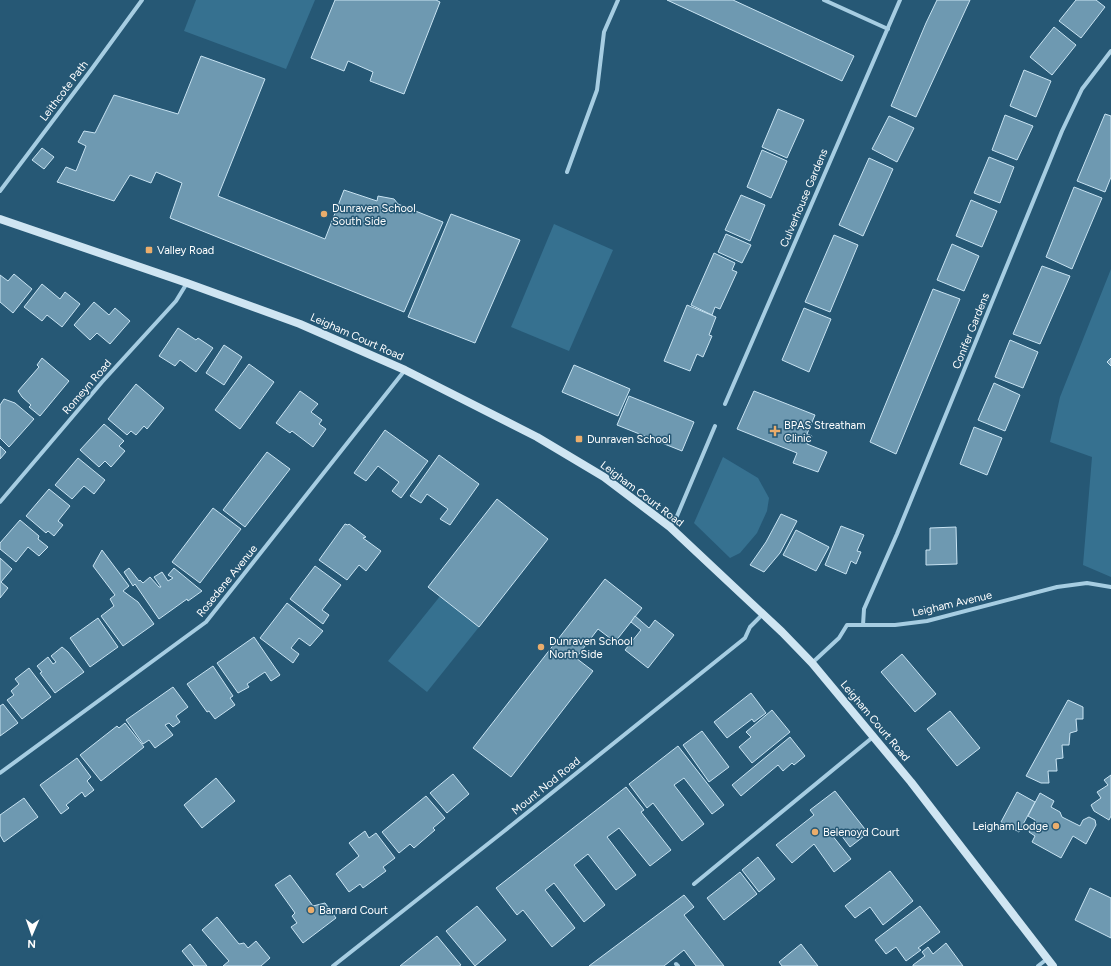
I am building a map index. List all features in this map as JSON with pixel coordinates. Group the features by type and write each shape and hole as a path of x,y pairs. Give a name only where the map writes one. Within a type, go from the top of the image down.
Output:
{"street":[{"name":"Leithcote Path","path":"0,191 142,0"},
{"path":"568,172 597,90 604,32 618,0"},
{"path":"824,0 888,29"},
{"name":"Culverhouse Gardens","path":"725,404 900,0"},
{"name":"Conifer Gardens","path":"863,625 864,609 897,534 1062,132 1082,89 1111,51"},
{"name":"Leigham Court Road","path":"0,219 187,283 300,324 405,370 537,437 598,473 670,527 782,632 812,663 912,782 1053,966"},
{"name":"Romeyn Road","path":"0,502 102,382 176,301 187,283"},
{"name":"Rosedene Avenue","path":"0,773 206,622 405,370"},
{"path":"670,527 715,426"},
{"name":"Leigham Avenue","path":"812,663 838,638 847,625 895,625 927,621 1057,587 1086,583 1111,587"},
{"name":"Mount Nod Road","path":"333,966 746,638 750,627 763,614"},
{"path":"694,884 874,736"},
{"path":"1038,966 1048,958"}],"shaded area":[{"path":"196,0 315,0 286,69 184,31"},
{"path":"554,224 613,250 569,351 511,327"},
{"path":"1111,269 1111,577 1083,565 1092,457 1050,442 1060,397"},
{"path":"723,457 758,478 769,498 767,511 757,533 740,553 730,558 694,523"},
{"path":"441,595 479,627 427,692 388,661"}],"building":[{"path":"335,0 436,0 440,2 404,94 370,81 373,72 348,61 344,71 311,58"},
{"path":"667,0 733,0 854,56 842,81"},
{"path":"937,0 970,0 916,117 891,106"},
{"path":"1076,0 1096,0 1105,7 1081,38 1059,21"},
{"path":"1054,27 1076,45 1052,75 1030,57"},
{"path":"201,56 265,79 218,196 325,239 344,190 377,201 378,196 394,199 398,204 443,222 404,312 170,218 182,183 156,172 151,183 130,175 114,201 57,182 66,167 76,171 86,146 78,142 84,131 95,133 114,95 178,114"},
{"path":"1024,70 1051,81 1036,117 1010,106"},
{"path":"778,109 804,120 787,158 762,147"},
{"path":"1105,114 1111,116 1111,177 1105,192 1077,181"},
{"path":"1005,115 1033,126 1017,160 992,150"},
{"path":"889,116 914,128 897,162 872,149"},
{"path":"42,148 54,157 44,169 32,160"},
{"path":"762,150 787,161 771,198 747,187"},
{"path":"989,157 1014,167 1000,203 974,193"},
{"path":"869,158 893,169 863,236 839,225"},
{"path":"1074,187 1102,198 1072,269 1046,257"},
{"path":"741,195 765,205 750,241 725,230"},
{"path":"971,200 997,211 982,247 956,236"},
{"path":"451,214 520,240 475,343 408,317"},
{"path":"726,234 751,245 742,263 718,252"},
{"path":"834,235 858,245 830,312 805,302"},
{"path":"952,244 979,256 964,291 937,280"},
{"path":"714,253 735,263 732,270 737,272 720,309 715,307 712,315 691,305"},
{"path":"1042,266 1070,276 1040,344 1013,334"},
{"path":"14,274 32,289 13,313 0,302 0,275 8,281"},
{"path":"42,284 60,299 65,292 80,304 62,327 47,315 42,321 24,307"},
{"path":"933,289 960,299 896,454 870,442"},
{"path":"94,302 109,315 115,308 130,321 110,344 97,333 90,340 74,325"},
{"path":"687,305 716,317 709,335 712,336 703,357 697,354 690,371 664,361"},
{"path":"804,308 831,319 809,372 782,360"},
{"path":"178,328 196,340 198,338 213,348 196,372 180,360 175,366 159,356"},
{"path":"1010,340 1038,352 1023,388 995,377"},
{"path":"224,345 242,357 224,385 206,373"},
{"path":"42,358 69,381 40,416 29,407 31,405 18,391 39,367 37,365"},
{"path":"1111,358 1111,366 1107,362"},
{"path":"249,364 274,382 240,429 215,410"},
{"path":"574,365 630,389 618,416 562,392"},
{"path":"994,383 1020,395 1005,431 978,420"},
{"path":"136,384 164,408 147,429 144,426 136,435 131,431 127,435 108,419"},
{"path":"300,391 318,404 311,412 322,420 319,424 326,429 313,447 292,431 290,433 276,423"},
{"name":"BPAS Streatham Clinic","path":"754,391 815,415 807,434 812,436 807,444 827,452 818,472 793,463 797,453 737,429"},
{"path":"629,396 694,422 682,451 617,425"},
{"path":"4,399 15,403 34,419 9,447 0,438 0,405"},
{"path":"104,424 124,441 119,446 125,451 111,467 105,461 99,467 80,450"},
{"path":"974,427 1002,438 987,475 960,464"},
{"path":"385,430 428,461 401,498 392,491 399,482 378,466 366,481 354,473"},
{"path":"0,446 6,452 0,459"},
{"path":"267,452 290,469 245,527 223,510"},
{"path":"439,455 479,484 450,525 440,519 448,509 427,494 421,503 410,496"},
{"path":"78,458 105,480 94,494 84,486 72,499 55,485"},
{"path":"49,489 70,506 58,521 63,525 54,536 48,531 46,533 26,516"},
{"path":"497,499 548,539 479,627 428,587"},
{"path":"213,508 241,529 200,583 172,562"},
{"path":"781,514 797,521 780,553 764,572 750,565 766,542"},
{"path":"20,520 39,536 38,539 48,547 39,556 28,547 16,562 0,549 0,543"},
{"path":"345,524 349,524 366,537 363,538 381,551 366,571 359,565 347,580 319,560"},
{"path":"841,526 864,535 857,551 861,552 856,564 851,561 846,574 825,565"},
{"path":"956,527 957,564 926,565 926,550 930,550 930,528"},
{"path":"796,530 829,547 816,571 783,555"},
{"path":"102,550 129,586 123,591 138,602 154,624 123,646 101,616 114,606 110,599 115,595 93,566"},
{"path":"0,558 12,569 1,582 8,588 0,598"},
{"path":"315,566 341,585 322,610 329,615 323,624 290,599"},
{"path":"129,568 139,581 140,580 143,583 150,577 159,587 161,587 154,577 162,572 168,581 173,578 168,575 174,568 202,591 188,601 187,599 159,619 135,584 133,586 124,572"},
{"path":"605,579 642,608 615,642 598,629 576,658 593,671 511,777 473,748"},
{"path":"287,603 323,631 310,646 299,638 291,648 299,654 293,663 260,638"},
{"path":"635,616 649,628 655,620 674,635 648,668 625,650 641,630 631,622"},
{"path":"98,618 118,647 90,667 70,638"},
{"path":"254,637 280,675 271,681 265,672 247,684 249,687 238,693 217,663"},
{"path":"62,647 68,652 84,672 55,693 40,673 42,672 37,666 48,657 53,664 56,662 51,656"},
{"path":"902,654 936,694 915,712 881,672"},
{"path":"213,666 233,696 230,698 235,705 215,719 209,711 207,712 187,684"},
{"path":"29,668 51,697 22,719 7,700 14,695 11,691 19,684 15,679"},
{"path":"173,687 188,707 176,716 180,722 173,727 169,723 165,725 173,735 155,748 149,740 143,744 126,720"},
{"path":"751,693 766,713 754,722 752,719 727,738 714,722"},
{"path":"1068,700 1083,707 1083,719 1076,719 1077,731 1070,733 1069,745 1062,745 1063,758 1056,759 1057,771 1048,771 1049,783 1041,783 1026,776"},
{"path":"3,704 18,723 0,736 0,706"},
{"path":"772,710 790,732 752,763 739,747 751,737 746,732"},
{"path":"950,711 980,748 957,766 927,729"},
{"path":"125,723 144,747 101,781 80,755 117,726 119,728"},
{"path":"702,731 729,767 709,782 683,745"},
{"path":"790,737 805,756 794,765 792,763 783,771 778,765 741,796 732,785"},
{"path":"678,746 724,805 712,814 684,778 674,785 704,824 682,841 653,803 647,808 629,784"},
{"path":"77,758 91,777 87,781 94,790 85,797 82,792 66,805 69,808 61,814 40,785"},
{"path":"453,774 469,794 447,813 430,793"},
{"path":"1111,775 1111,816 1109,820 1094,811 1091,805 1101,798 1097,792 1108,785 1104,780"},
{"path":"216,778 235,801 202,828 184,805"},
{"path":"626,787 644,810 641,812 671,850 650,866 619,828 607,837 636,875 616,890 588,854 574,865 605,905 584,922 554,883 545,890 575,928 552,947 523,910 517,915 496,888"},
{"name":"Belenoyd Court","path":"835,791 868,833 850,847 838,831 832,835 851,859 834,872 814,844 792,863 776,845 814,815 810,810"},
{"path":"1017,792 1035,802 1019,832 1001,822"},
{"name":"Leigham Lodge","path":"1040,793 1054,801 1051,807 1060,812 1062,817 1080,826 1083,820 1089,817 1095,820 1096,825 1086,844 1073,836 1061,858 1032,842 1035,836 1029,832 1035,820 1028,816"},
{"path":"426,796 445,818 433,828 435,830 414,848 410,844 399,853 382,832"},
{"path":"24,798 38,817 4,842 0,835 0,815"},
{"path":"365,831 369,838 376,833 395,858 383,867 386,871 363,888 360,884 349,892 336,874 359,856 349,843"},
{"path":"758,857 775,879 759,892 742,870"},
{"path":"890,871 913,901 883,925 870,907 855,918 845,906"},
{"path":"740,872 757,894 724,920 707,898"},
{"name":"Barnard Court","path":"290,875 313,906 325,903 336,918 303,943 291,927 297,923 292,916 295,913 275,885"},
{"path":"1090,888 1111,898 1111,938 1075,920"},
{"path":"684,895 694,907 684,915 724,966 696,966 684,950 664,966 589,966"},
{"path":"477,906 506,940 475,966 446,931"},
{"path":"920,906 940,932 918,948 921,950 906,961 896,947 886,954 875,940"},
{"path":"217,917 239,944 244,943 248,948 256,941 270,958 261,966 223,966 229,961 202,930"},
{"path":"437,936 461,965 400,966"},
{"path":"946,943 963,966 913,966 925,956 922,952 928,947 933,954"},
{"path":"190,944 207,966 194,966 182,951"},
{"path":"801,944 818,966 782,966 779,962"}],"place":[{"name":"Dunraven School South Side","path":"324,214"},
{"name":"Valley Road","path":"149,250"},
{"name":"BPAS Streatham Clinic","path":"775,431"},
{"name":"Dunraven School","path":"579,439"},
{"name":"Dunraven School North Side","path":"541,647"},
{"name":"Leigham Lodge","path":"1056,826"},
{"name":"Belenoyd Court","path":"815,832"},
{"name":"Barnard Court","path":"311,910"}]}
